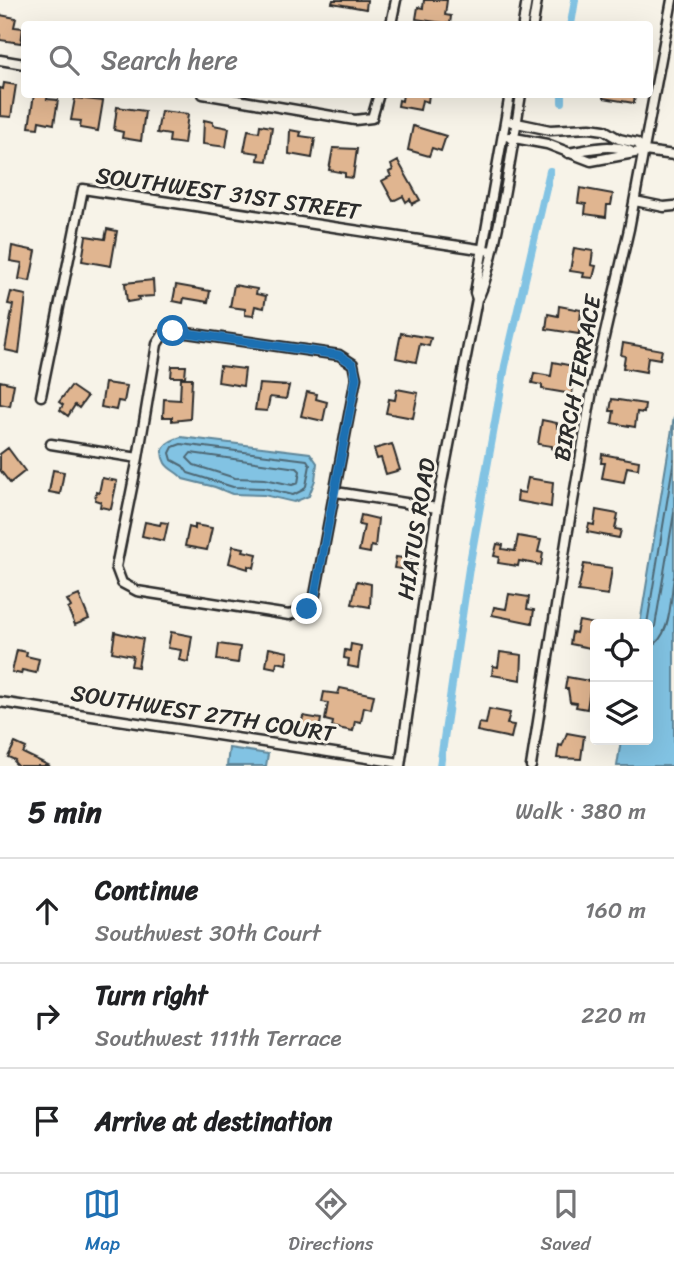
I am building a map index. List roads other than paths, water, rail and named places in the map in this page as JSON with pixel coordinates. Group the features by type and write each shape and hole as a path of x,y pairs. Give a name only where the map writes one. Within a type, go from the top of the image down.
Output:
{"street":[{"path":"392,21 396,0"},
{"path":"524,21 527,0"},
{"path":"534,21 537,0"},
{"name":"BIRCH TERRACE","path":"531,766 566,536 593,385 635,201 672,0"},
{"path":"0,60 21,64"},
{"path":"226,98 355,121 372,118 378,98"},
{"name":"HIATUS ROAD","path":"400,764 437,508 477,299 482,294 509,98"},
{"name":"HIATUS ROAD","path":"487,250 514,138 520,98"},
{"path":"506,121 550,130 604,130 619,139 637,143 645,151"},
{"path":"604,130 605,146"},
{"path":"502,136 547,144 591,161 645,151 674,156"},
{"path":"568,153 605,146 618,146 633,152"},
{"name":"SOUTHWEST 31ST STREET","path":"41,396 83,189 487,250"},
{"path":"635,201 664,207 674,206"},
{"path":"173,331 339,355 353,364 356,378 336,492 315,595 307,609 289,615 137,591 122,583 116,567 138,458 157,344 164,333 173,331"},
{"path":"51,444 138,458"},
{"path":"336,492 437,508"},
{"name":"SOUTHWEST 27TH COURT","path":"0,702 400,764"}],"water":[{"path":"674,417 674,766 617,766 620,745 653,745 653,619 641,619"},
{"path":"181,437 310,453 317,463 309,496 294,502 264,495 232,494 183,479 167,465 162,453 168,443"},
{"path":"229,748 268,754 266,766 227,766"}],"waterway":[{"path":"572,21 575,0"},
{"path":"440,766 469,568 505,366 550,171"}]}
